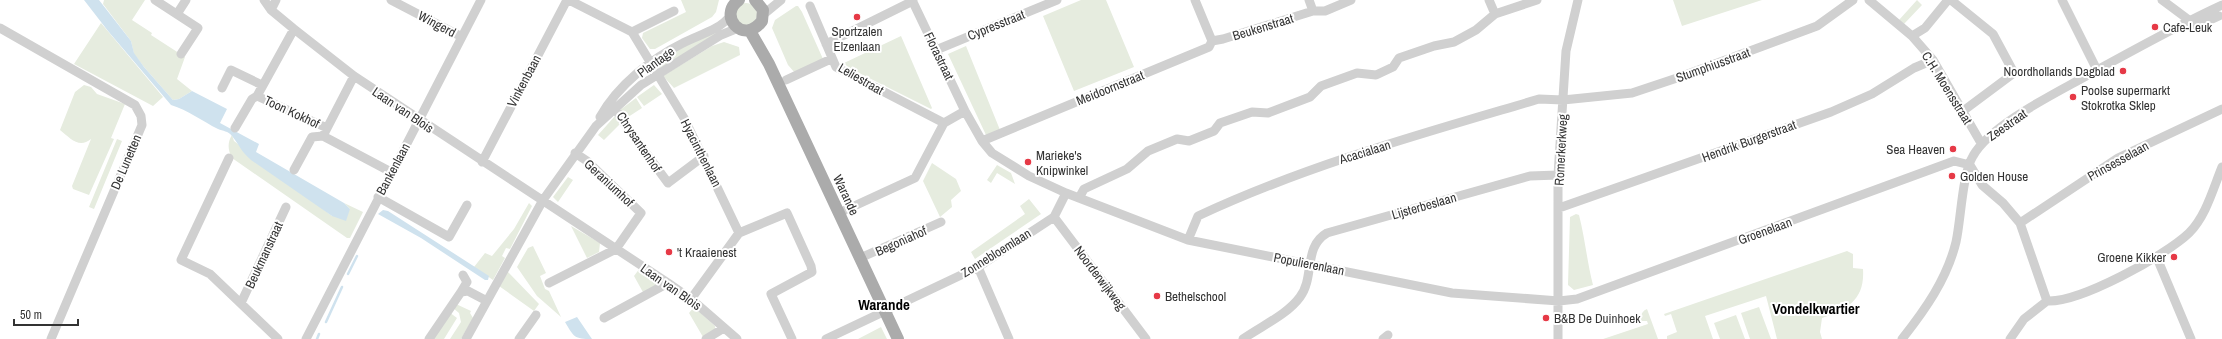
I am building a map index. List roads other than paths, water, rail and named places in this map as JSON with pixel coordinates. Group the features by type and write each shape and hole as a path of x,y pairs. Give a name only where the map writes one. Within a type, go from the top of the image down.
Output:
{"main road":[{"path":"730,16 736,1"},
{"path":"749,29 762,21 764,14 760,1"},
{"name":"Warande","path":"730,16 749,29 770,64 884,312 898,339"}],"street":[{"path":"155,0 198,28 181,54"},
{"path":"177,14 186,0"},
{"name":"Laan van Blois","path":"264,0 271,10 354,76 482,162 543,200 668,283 691,299 737,339"},
{"path":"271,10 276,0"},
{"name":"Wingerd","path":"391,0 462,37"},
{"name":"Bankenlaan","path":"306,339 481,0"},
{"path":"568,0 632,32 674,11"},
{"name":"Vinkenbaan","path":"482,162 568,0"},
{"path":"764,14 780,0"},
{"name":"Cypresstraat","path":"936,50 1057,0"},
{"path":"1196,0 1212,41"},
{"path":"1309,0 1313,11"},
{"name":"Beukenstraat","path":"1212,41 1223,39 1313,11 1325,11 1351,0"},
{"path":"1489,0 1495,14"},
{"path":"1079,198 1084,189 1127,168 1148,151 1177,139 1189,141 1214,131 1220,122 1252,112 1268,113 1310,97 1321,86 1357,73 1376,75 1393,67 1399,58 1434,46 1454,42 1476,30 1495,14 1537,0"},
{"name":"Romerkerkweg","path":"1558,339 1558,175 1566,52 1578,0"},
{"name":"Stumphiusstraat","path":"1563,100 1632,93 1677,78 1817,26 1853,0"},
{"name":"C.H. Moensstraat","path":"1869,0 1912,36 1933,60 1981,144"},
{"path":"1912,36 1924,28 1948,0"},
{"path":"1951,0 1993,34 2014,72 1963,111"},
{"path":"2062,0 2097,70"},
{"path":"2162,0 2197,26 2218,15 2222,5"},
{"path":"826,44 913,1"},
{"name":"Florastraat","path":"913,1 965,111 982,142 992,154 1029,176 1066,193"},
{"name":"Leliestraat","path":"810,6 831,59 836,67 944,123"},
{"name":"Plantage","path":"543,200 575,153 613,103 650,64 667,52 721,24 730,16"},
{"name":"Zeestraat","path":"1902,339 1940,285 1956,243 1972,157 1981,144 2028,110 2097,70 2189,20"},
{"name":"De Lunetten","path":"0,28 135,105 141,116 142,125 51,339"},
{"path":"235,128 252,99 257,96 294,29"},
{"name":"Plantage","path":"613,103 721,35 749,29"},
{"name":"Hyacinthenlaan","path":"632,32 650,64 669,91 704,156 739,233"},
{"name":"Meidoornstraat","path":"982,142 1209,47 1212,41"},
{"path":"786,80 831,59"},
{"name":"Hendrik Burgerstraat","path":"1559,208 1831,112 1872,94 1914,68 1933,60"},
{"path":"222,88 231,70 262,85"},
{"name":"Toon Kokhof","path":"294,170 312,137 325,132 354,76"},
{"name":"Toon Kokhof","path":"257,96 325,132 391,172"},
{"name":"Acacialaan","path":"1188,240 1198,216 1250,192 1299,173 1539,99 1563,100"},
{"name":"Chrysantenhof","path":"613,103 624,123 668,183 704,156"},
{"name":"Prinsesselaan","path":"2020,223 2118,158 2222,109"},
{"path":"839,213 915,178 944,123 965,111"},
{"name":"Geraniumhof","path":"575,153 587,161 641,213 616,249"},
{"path":"229,158 181,260 210,274 278,339"},
{"name":"Groenelaan","path":"1559,301 1577,299 1954,161 1970,165"},
{"path":"1970,165 1982,186 2003,203 2020,223 2046,301"},
{"path":"2010,339 2024,319 2046,301 2065,300 2157,258 2189,232 2205,209 2222,167"},
{"name":"Lijsterbeslaan","path":"1243,339 1286,310 1299,298 1304,291 1315,243 1327,233 1530,176 1558,175"},
{"path":"1054,217 1066,193"},
{"name":"Populierenlaan","path":"1066,193 1188,240 1452,293 1559,301"},
{"path":"378,197 450,237 467,205"},
{"path":"469,338 487,301 543,200"},
{"name":"Beukmanstraat","path":"241,303 286,207"},
{"path":"691,299 739,233 787,213 811,266 812,272 771,294 792,339"},
{"name":"Zonnebloemlaan","path":"826,339 978,267 1054,217"},
{"name":"Noorderwijkweg","path":"1054,217 1146,339"},
{"name":"Begoniahof","path":"860,258 941,222"},
{"path":"549,283 616,249"},
{"path":"2157,258 2191,339"},
{"path":"978,267 1009,339"},
{"path":"429,339 467,282 463,275"},
{"path":"604,318 668,283"},
{"path":"461,292 468,291 487,301"},
{"path":"519,339 536,314"},
{"path":"706,339 724,328"}],"water":[{"path":"84,0 99,0 131,41 134,53 144,67 173,100 179,99 192,91 227,109 220,123 259,144 256,152 344,203 350,209 346,221 332,216 251,160 229,133 171,105 108,31"},
{"path":"383,210 388,211 489,276 488,280 485,280 421,238 378,214"},
{"path":"577,317 592,339 578,338 570,331 565,322"}],"waterway":[{"path":"348,274 357,256"},
{"path":"326,322 342,287"},
{"path":"317,339 319,334"}],"place":[{"name":"Sportzalen Elzenlaan","path":"857,17"},
{"name":"Cafe-Leuk","path":"2155,27"},
{"name":"Noordhollands Dagblad","path":"2123,71"},
{"name":"Poolse supermarkt Stokrotka Sklep","path":"2073,97"},
{"name":"Sea Heaven","path":"1953,149"},
{"name":"Marieke's Knipwinkel","path":"1028,162"},
{"name":"Golden House","path":"1952,176"},
{"name":"'t Kraaienest","path":"669,252"},
{"name":"Groene Kikker","path":"2174,257"},
{"name":"Bethelschool","path":"1157,296"},
{"name":"B&B De Duinhoek","path":"1546,318"}],"district":[{"name":"Warande","path":"884,304"},
{"name":"Vondelkwartier","path":"1816,308"}]}
